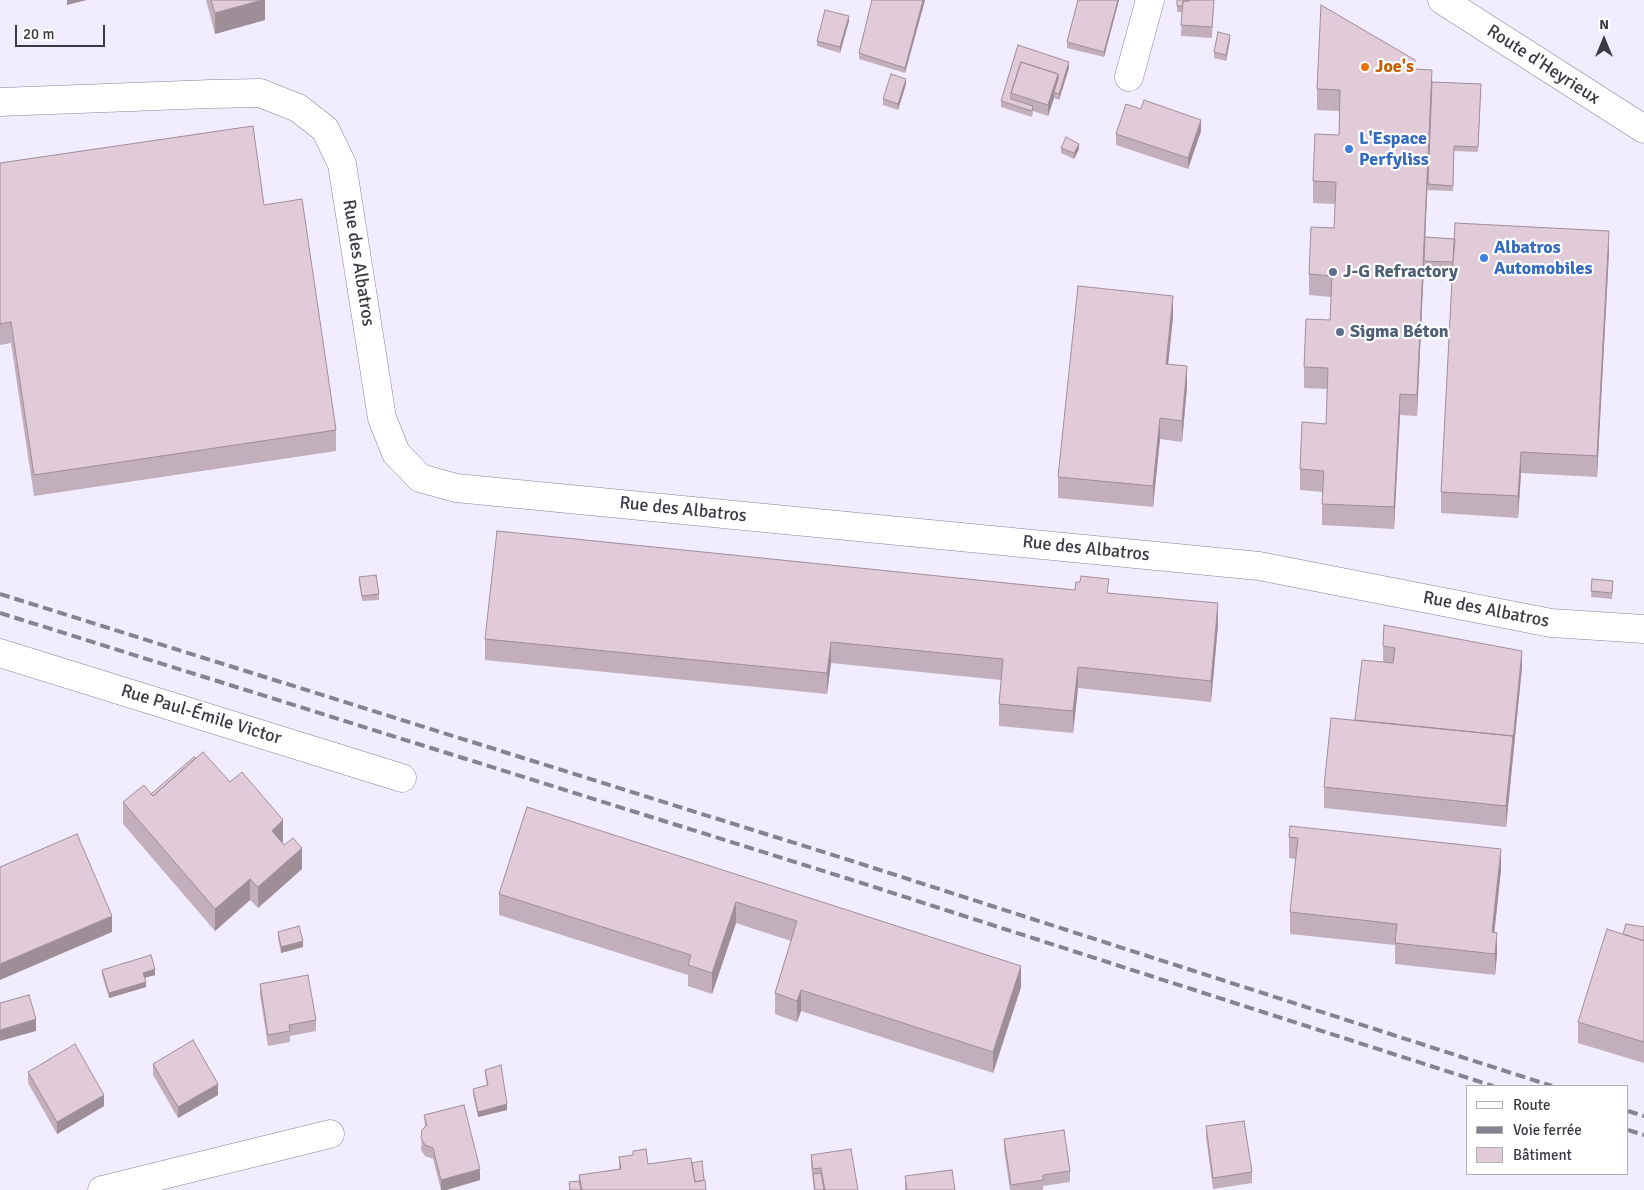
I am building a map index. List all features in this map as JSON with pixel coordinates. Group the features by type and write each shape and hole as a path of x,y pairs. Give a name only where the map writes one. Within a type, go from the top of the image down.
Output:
{"street":[{"path":"1129,77 1150,0"},
{"name":"Route d'Heyrieux","path":"1442,0 1644,129"},
{"name":"Rue des Albatros","path":"0,102 260,93 298,108 325,129 342,164 382,418 396,453 420,478 456,488 1259,566 1551,623 1644,629"},
{"name":"Rue Paul-Émile Victor","path":"0,653 402,778"},
{"path":"102,1190 330,1134"}],"building":[{"path":"211,0 262,0 215,13"},
{"path":"872,0 923,0 905,68 859,53"},
{"path":"1078,0 1118,0 1104,52 1067,42"},
{"path":"1177,0 1189,1 1183,1 1182,6 1177,6"},
{"path":"1214,0 1212,27 1181,25 1183,1"},
{"path":"1321,5 1415,60 1414,69 1432,70 1417,395 1400,394 1394,507 1322,504 1324,471 1300,469 1302,422 1326,424 1328,368 1304,367 1306,319 1330,320 1332,276 1309,274 1311,227 1334,228 1336,182 1313,181 1315,134 1339,135 1340,90 1317,89"},
{"path":"825,10 849,16 840,47 817,41"},
{"path":"1218,32 1230,35 1226,55 1214,52"},
{"path":"1018,45 1069,62 1059,94 1054,92 1058,74 1021,62 1011,93 1011,99 1033,106 1032,111 1001,101"},
{"path":"1021,62 1058,74 1048,105 1011,93"},
{"path":"891,74 906,79 898,104 883,99"},
{"path":"1432,82 1481,84 1478,147 1454,146 1453,186 1428,184"},
{"path":"1144,100 1201,120 1188,158 1116,134 1126,104 1141,109"},
{"path":"253,126 264,205 302,199 336,430 34,475 11,322 0,324 0,163"},
{"path":"1066,137 1079,144 1074,153 1061,148"},
{"path":"1455,223 1609,231 1597,456 1521,452 1518,496 1441,492"},
{"path":"1425,237 1455,239 1453,262 1424,261"},
{"path":"1078,286 1173,296 1166,364 1187,366 1182,421 1160,418 1153,486 1058,477"},
{"path":"497,531 1075,590 1076,582 1080,582 1081,576 1109,579 1107,593 1218,603 1211,681 1078,667 1073,711 999,704 1003,659 831,642 827,673 485,639"},
{"path":"376,575 379,594 362,596 359,577"},
{"path":"1592,579 1613,581 1612,593 1591,591"},
{"path":"1384,625 1522,651 1513,741 1513,736 1355,720 1362,660 1393,663 1395,648 1383,646"},
{"path":"1331,718 1513,736 1506,806 1324,787"},
{"path":"203,752 230,782 242,772 283,820 272,831 284,845 293,838 302,848 258,887 250,879 215,909 123,802 144,785 153,796"},
{"path":"194,757 196,758 153,796 151,794"},
{"path":"527,807 1021,966 993,1052 801,990 797,1001 775,993 797,921 736,902 712,973 688,965 691,955 499,894"},
{"path":"1290,826 1501,849 1492,932 1497,933 1495,954 1395,943 1397,924 1290,912 1298,838 1289,837"},
{"path":"77,834 112,916 0,964 0,867"},
{"path":"1626,924 1644,927 1644,941 1623,934"},
{"path":"299,926 303,941 281,947 278,932"},
{"path":"1607,929 1644,941 1644,1042 1578,1022"},
{"path":"151,955 155,969 143,973 146,982 109,993 102,970"},
{"path":"308,975 316,1020 289,1025 290,1031 268,1035 260,984"},
{"path":"29,995 36,1019 0,1030 0,1003"},
{"path":"193,1040 218,1084 178,1107 153,1064"},
{"path":"75,1044 104,1095 57,1122 28,1072"},
{"path":"501,1065 507,1104 478,1112 473,1089 488,1085 485,1070"},
{"path":"464,1105 480,1169 441,1180 433,1148 425,1145 421,1138 422,1130 427,1125 424,1115"},
{"path":"1244,1121 1252,1172 1213,1178 1206,1126"},
{"path":"1064,1130 1070,1171 1043,1175 1043,1180 1011,1185 1004,1139"},
{"path":"646,1149 648,1164 691,1158 695,1182 705,1180 706,1190 582,1190 579,1175 621,1169 619,1157 633,1155 633,1151"},
{"path":"851,1149 858,1190 825,1190 821,1168 813,1169 811,1155"},
{"path":"702,1161 704,1180 695,1182 692,1163"},
{"path":"952,1170 955,1190 907,1190 905,1176"},
{"path":"821,1173 824,1190 815,1190 813,1174"},
{"path":"579,1181 581,1190 570,1190 569,1182"}],"railway":[{"path":"0,594 852,861 1549,1085"},
{"path":"0,613 846,878 1490,1085"},
{"path":"1629,1111 1644,1116"},
{"path":"1629,1130 1644,1135"}],"place":[{"name":"Joe's","path":"1365,67"},
{"name":"L'Espace Perfyliss","path":"1349,149"},
{"name":"Albatros Automobiles","path":"1484,258"},
{"name":"J-G Refractory","path":"1333,272"},
{"name":"Sigma Béton","path":"1340,332"}]}
